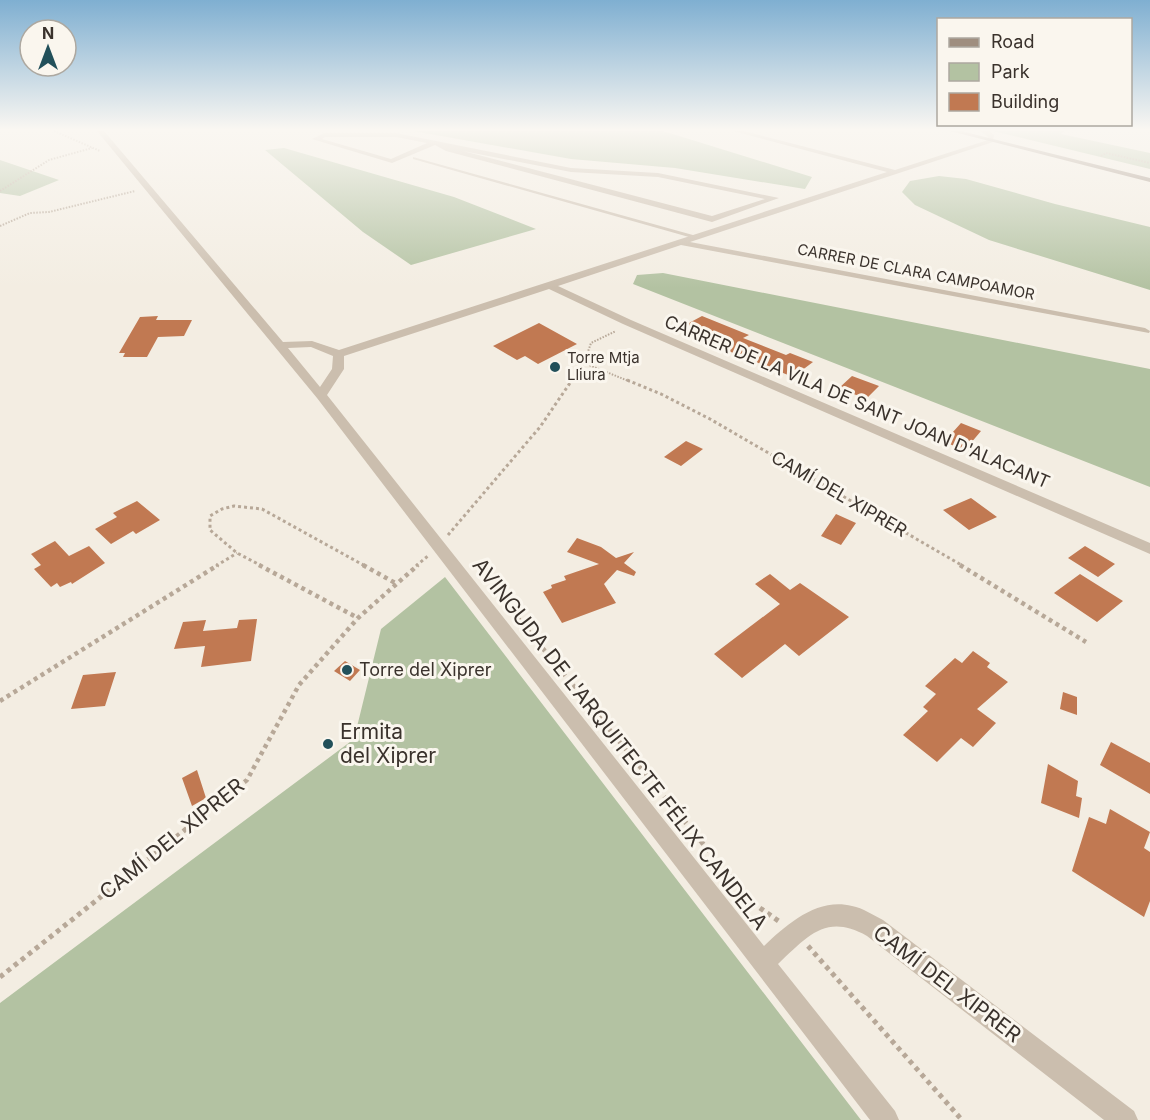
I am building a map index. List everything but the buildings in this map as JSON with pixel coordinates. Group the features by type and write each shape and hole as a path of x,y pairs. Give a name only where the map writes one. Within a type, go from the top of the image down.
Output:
{"street":[{"name":"AVINGUDA DE L'ARQUITECTE FÉLIX CANDELA","path":"145,183 442,542 762,963 886,1120"},
{"path":"577,183 712,219 775,198 697,183"},
{"name":"CARRER DE CLARA CAMPOAMOR","path":"339,354 866,183"},
{"name":"CARRER DE CLARA CAMPOAMOR","path":"681,243 1145,331"},
{"name":"CARRER DE LA VILA DE SANT JOAN D'ALACANT","path":"551,286 627,322 1150,549"},
{"path":"280,345 312,344 339,354 338,369 321,395"},
{"name":"CAMÍ DEL XIPRER","path":"762,963 796,933 816,920 830,915 851,916 875,928 1125,1120"}],"lane":[{"path":"504,183 698,238"}],"path":[{"path":"0,226 30,213 49,212 134,191 153,192"},
{"name":"CAMÍ DEL XIPRER","path":"0,977 247,780 299,685 358,618 442,542 540,427 584,363 591,343 616,332 627,322"},
{"name":"CAMÍ DEL XIPRER","path":"584,363 661,394 710,419 923,542 1086,642"},
{"path":"358,618 237,553 210,530 210,516 220,508 239,504 262,509 397,584"},
{"path":"439,528 442,542"},
{"path":"0,701 237,553"},
{"path":"515,614 750,901 796,933 962,1120"}],"green space":[{"path":"0,183 51,183 20,196 0,193"},
{"path":"305,183 406,183 454,197 536,229 411,265 363,232"},
{"path":"770,183 808,183 805,189"},
{"path":"908,183 981,183 1150,227 1150,290 989,240 915,205 902,192"},
{"path":"663,273 1150,369 1150,487 633,284 637,275"},
{"path":"445,577 861,1120 0,1120 0,1003 354,739 381,629"}],"place":[{"name":"Torre Mtja Lliura","path":"555,367"},
{"name":"Torre del Xiprer","path":"347,670"},
{"name":"Ermita del Xiprer","path":"328,744"}]}
